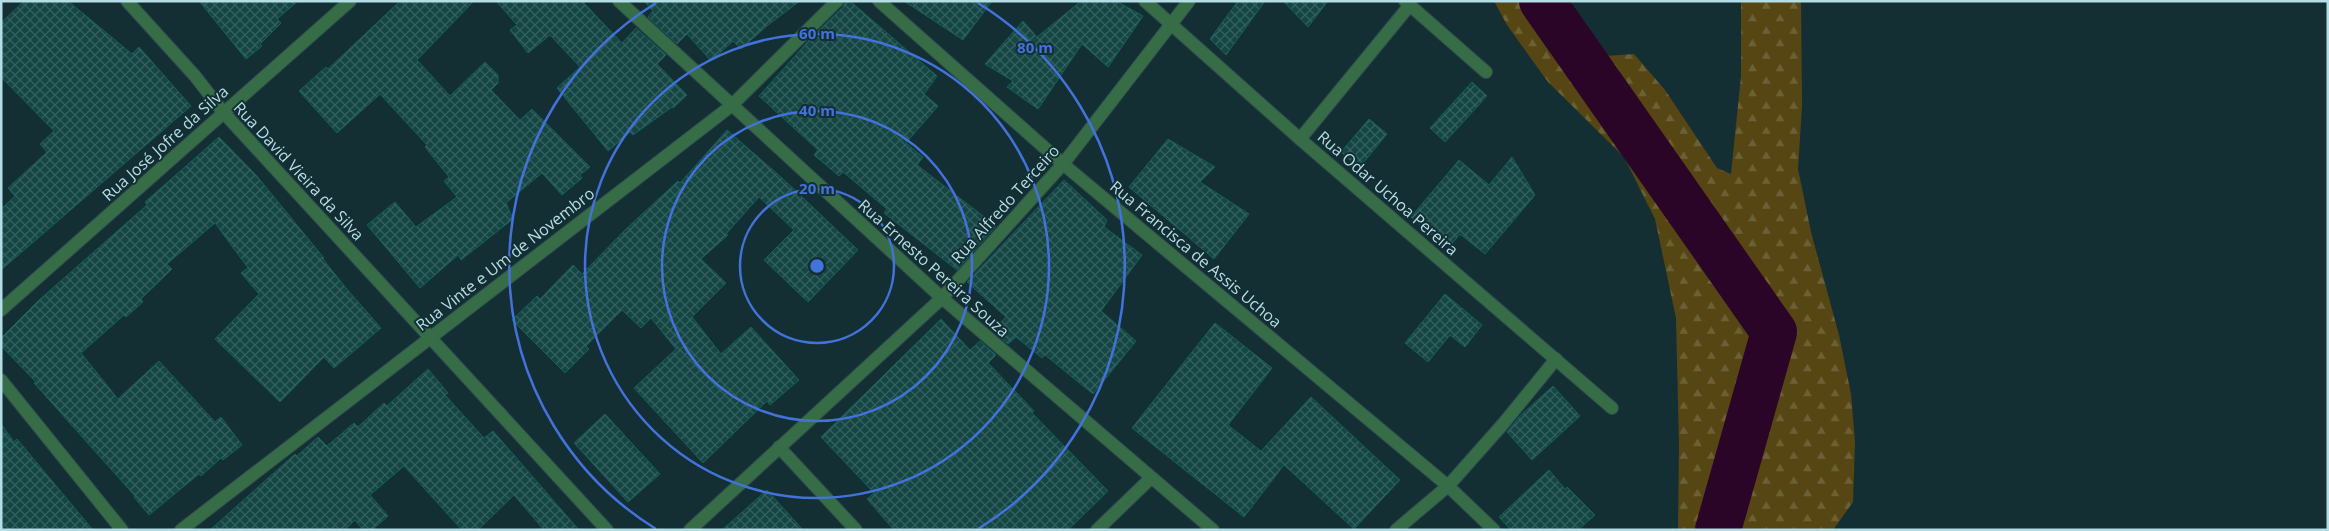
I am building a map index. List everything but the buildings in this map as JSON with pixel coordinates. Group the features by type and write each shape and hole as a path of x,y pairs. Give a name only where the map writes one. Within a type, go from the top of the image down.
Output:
{"street":[{"name":"Rua David Vieira da Silva","path":"126,1 195,76 223,112 607,530"},
{"name":"Rua José Jofre da Silva","path":"1,310 350,1"},
{"name":"Rua Ernesto Pereira Souza","path":"619,1 942,298 1213,530"},
{"name":"Rua Vinte e Um de Novembro","path":"181,530 731,106 837,1"},
{"name":"Rua Francisca de Assis Uchoa","path":"879,1 1063,164 1448,486 1494,530"},
{"name":"Rua Odar Uchoa Pereira","path":"1145,1 1300,139 1612,408"},
{"name":"Rua Alfredo Terceiro","path":"690,530 942,298 1063,164 1189,1"},
{"path":"1300,139 1407,3 1486,72"},
{"path":"1396,530 1448,486 1503,424 1556,359"},
{"path":"1,380 122,530"},
{"path":"779,448 856,530"},
{"path":"1097,530 1151,478"}],"green space":[{"path":"1494,1 1571,1 1586,44 1605,56 1634,54 1665,90 1717,168 1731,174 1741,76 1741,1 1801,1 1802,106 1798,169 1811,232 1839,335 1851,394 1855,442 1853,502 1833,530 1678,530 1679,446 1676,318 1655,219 1624,157 1548,82 1507,25"}],"waterway":[{"path":"1542,1 1774,332 1718,530"}]}
